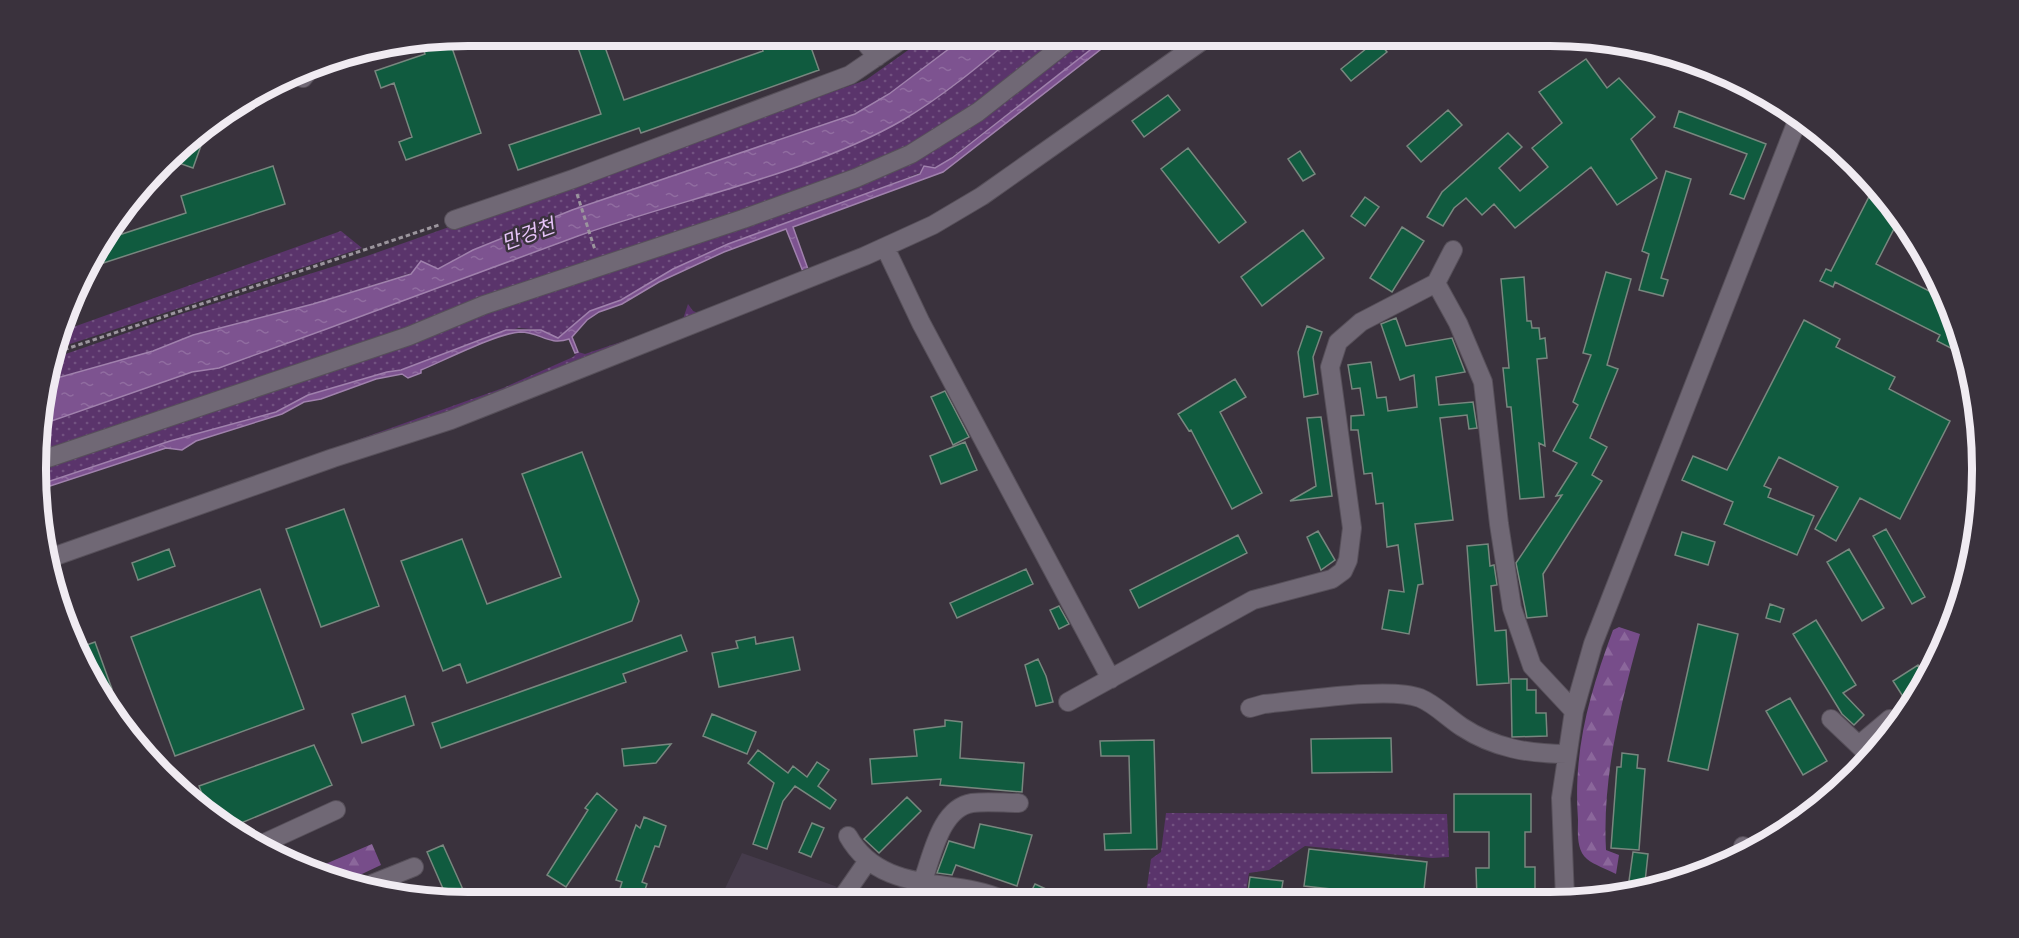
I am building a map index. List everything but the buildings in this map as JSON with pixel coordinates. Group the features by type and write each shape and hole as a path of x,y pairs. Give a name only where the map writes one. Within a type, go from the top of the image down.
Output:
{"street":[{"path":"868,46 877,57"},
{"path":"454,220 573,179 850,75 893,46"},
{"path":"46,459 409,336 484,305 856,178 911,154 978,112 1061,46"},
{"path":"56,556 333,458 451,420 630,347 702,323 885,247 933,225 982,196 1195,46"},
{"path":"1565,891 1561,798 1574,711 1593,644 1795,125"},
{"path":"885,247 921,323 1111,679"},
{"path":"1068,702 1253,600 1332,579 1343,571 1348,560 1352,528 1330,367 1338,342 1361,322 1436,283 1453,250"},
{"path":"1436,283 1458,323 1484,382 1499,524 1512,608 1532,666 1574,711"},
{"path":"1250,708 1264,704 1395,693 1420,698 1462,727 1496,746 1546,754 1567,754"},
{"path":"1831,719 1864,750 1890,719"},
{"path":"922,883 943,826 956,811 970,803 1019,803"},
{"path":"269,841 336,810"},
{"path":"848,836 867,862 905,879 983,892"},
{"path":"846,892 867,862"},
{"path":"380,881 414,867"}],"path":[{"path":"582,211 601,266"},
{"path":"64,350 454,220"}],"shaded area":[{"path":"914,46 953,46 889,94 855,114 572,210 473,250 438,269 421,261 411,273 313,304 193,335 153,351 57,378 62,355 181,314 367,256 866,80"},
{"path":"1003,46 1055,46 910,153 46,456 49,422 192,372 219,368 618,222 741,185 822,157 899,122 959,82"},
{"path":"1064,46 1095,46 943,164 787,224 728,244 673,269 621,300 590,311 558,339 541,330 519,328 496,334 401,370 308,395 276,412 170,441 46,482 46,462 857,180"},
{"path":"1178,46 1186,46 1063,138 1000,181 943,215 862,254 680,326 591,355 497,397 366,440 55,553 54,548 503,388 573,357 578,352 585,354 677,323 683,319 688,304 693,311 701,314 878,244 973,194 1075,124"},
{"path":"341,231 362,248 65,346 71,328"},
{"path":"1166,813 1447,814 1449,857 1432,858 1305,846 1269,870 1249,873 1246,892 1146,892 1151,859 1161,852"},
{"path":"742,853 835,886 845,892 723,892"},
{"path":"902,885 922,892 893,892"}],"green space":[{"path":"1619,627 1640,634 1614,740 1607,795 1606,850 1619,855 1616,874 1590,861 1581,851 1578,835 1577,794 1581,746 1590,700 1613,630"},
{"path":"372,844 381,865 357,876 323,865"}],"water":[{"name":"만겅천","path":"953,46 1002,46 918,111 866,139 827,156 578,236 219,368 192,372 49,422 57,378 153,351 193,335 313,304 411,274 421,261 438,269 473,250 572,210 855,114 889,94"},
{"path":"1095,46 1105,46 943,172 793,227 809,272 804,274 786,229 724,252 659,282 622,304 599,312 587,320 572,337 578,352 575,353 569,339 555,341 534,334 520,332 510,334 471,348 408,378 402,374 376,379 321,399 304,402 282,414 196,441 182,450 166,448 47,487 46,482 170,441 276,412 308,395 401,370 506,330 541,330 558,338 590,311 621,300 673,269 728,244 920,174 924,166 935,168 952,158"}]}
